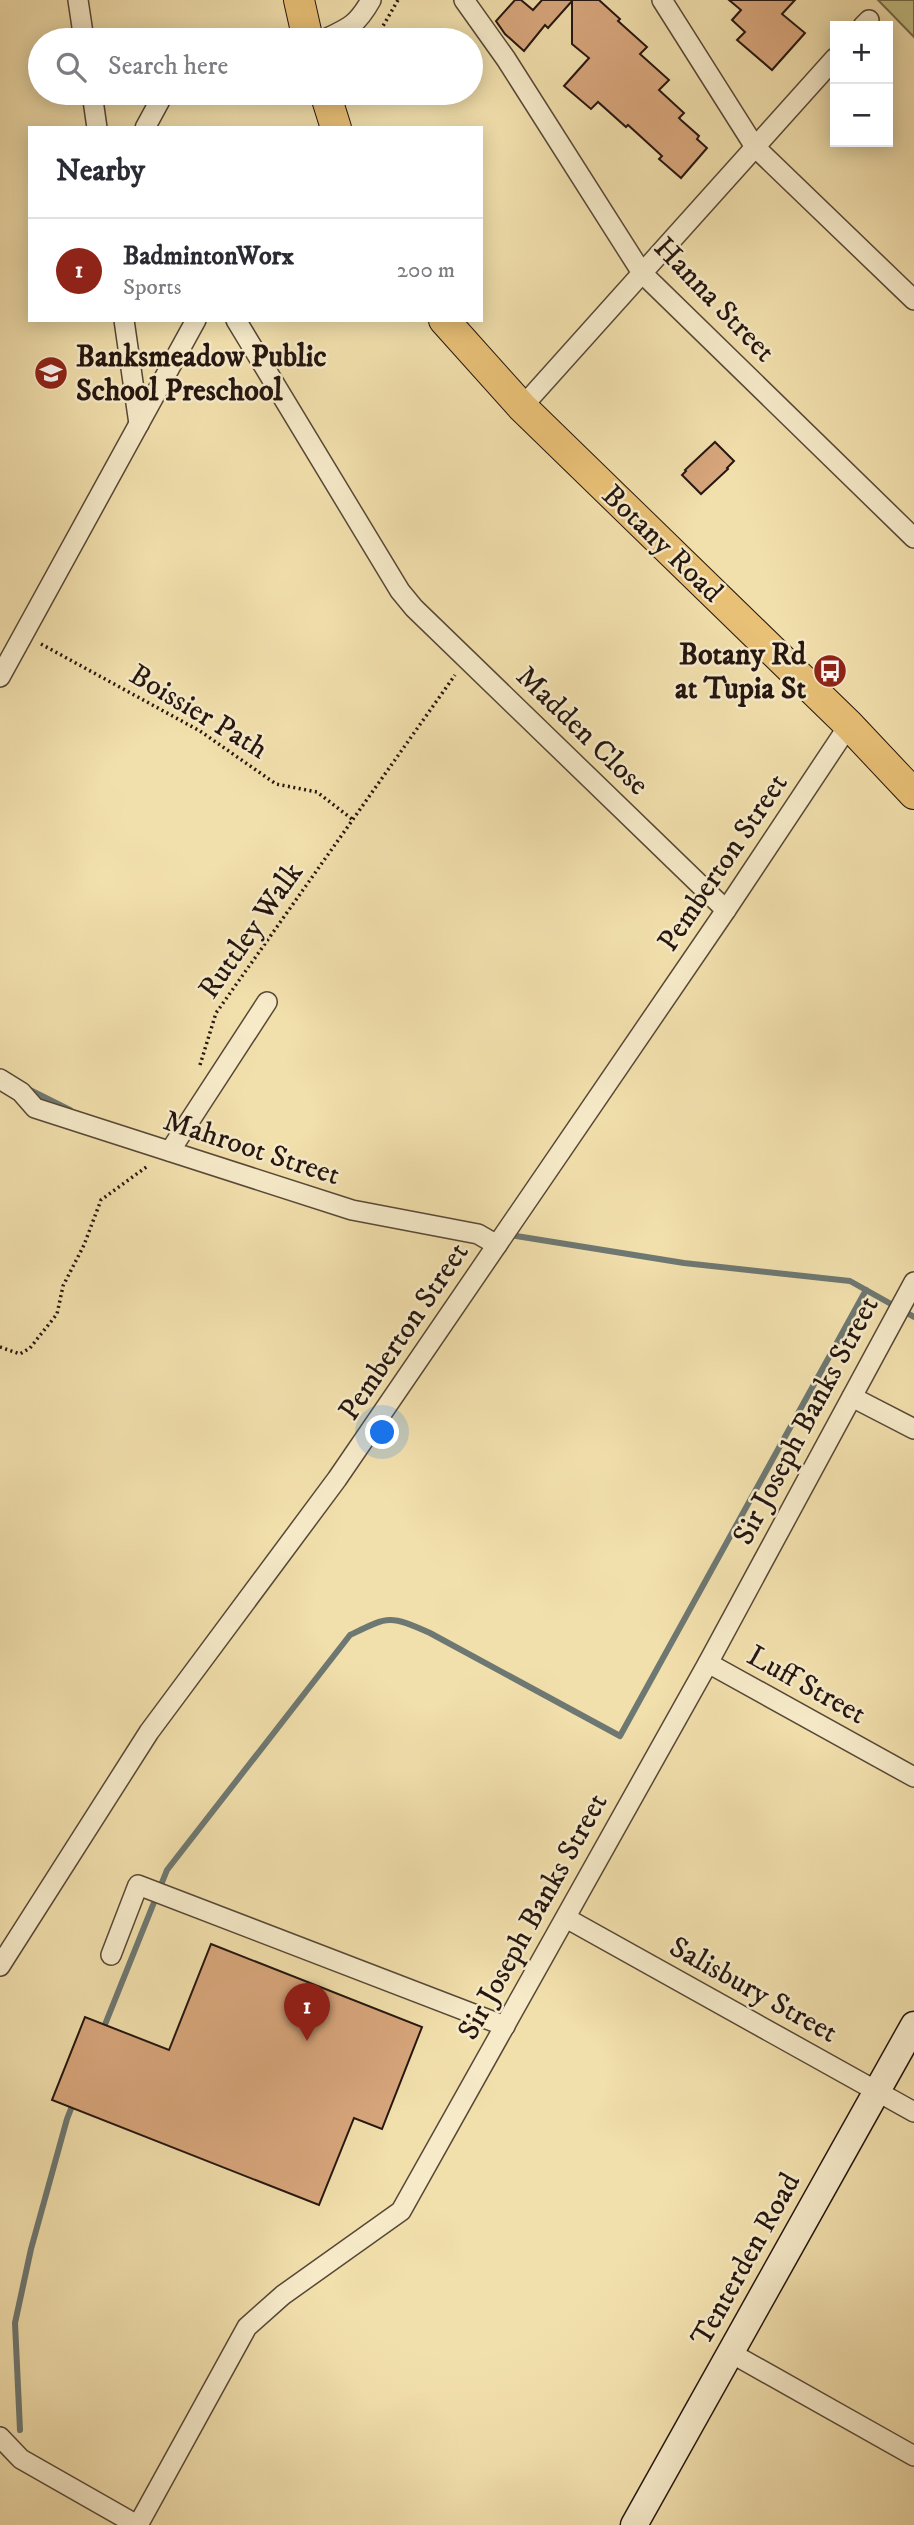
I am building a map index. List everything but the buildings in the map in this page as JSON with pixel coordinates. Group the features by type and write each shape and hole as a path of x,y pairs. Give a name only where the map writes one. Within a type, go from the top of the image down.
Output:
{"main road":[{"path":"299,0 305,28"},
{"name":"Botany Road","path":"446,322 522,407 849,726 914,793"}],"street":[{"path":"78,0 82,28"},
{"path":"350,28 360,19 371,0"},
{"name":"Hanna Street","path":"464,0 506,59 642,273 914,538"},
{"path":"662,0 755,147 914,300"},
{"path":"522,407 830,64"},
{"path":"94,105 97,126"},
{"path":"146,126 157,105"},
{"path":"124,322 139,424"},
{"path":"0,677 195,322"},
{"name":"Madden Close","path":"237,322 400,591 424,619 726,910"},
{"name":"Pemberton Street","path":"0,1966 149,1732 337,1479 849,726"},
{"path":"163,1149 267,1002"},
{"name":"Mahroot Street","path":"0,1079 21,1092 35,1108 352,1210 478,1234 497,1245"},
{"name":"Sir Joseph Banks Street","path":"137,2525 247,2327 283,2295 401,2211 708,1662 914,1282"},
{"path":"852,1397 914,1429"},
{"name":"Luff Street","path":"708,1662 914,1777"},
{"path":"111,1955 138,1885 505,2026"},
{"name":"Salisbury Street","path":"566,1917 914,2112"},
{"name":"Tenterden Road","path":"634,2525 914,2025"},
{"path":"731,2353 914,2456"},
{"path":"0,2437 21,2459 137,2525"}],"path":[{"path":"382,28 398,0"},
{"name":"Boissier Path","path":"24,634 200,731 276,783 317,793 353,819"},
{"name":"Ruttley Walk","path":"200,1067 216,1013 466,659"},
{"path":"0,1347 20,1354 30,1348 57,1314 63,1286 84,1245 101,1200 150,1165 163,1149"}],"shaded area":[{"path":"878,0 914,0 914,37"}],"waterway":[{"path":"26,1088 70,1110"},
{"path":"510,1235 684,1263 850,1281 914,1317"},
{"path":"102,2032 167,1870 350,1635 382,1621 406,1623 430,1633 620,1736 866,1290"},
{"path":"20,2430 15,2323 31,2249 74,2101"}],"place":[{"name":"Banksmeadow Public School Preschool","path":"51,373"},
{"name":"Botany Rd at Tupia St","path":"830,671"},
{"name":"BadmintonWorx","path":"307,2041"}]}
